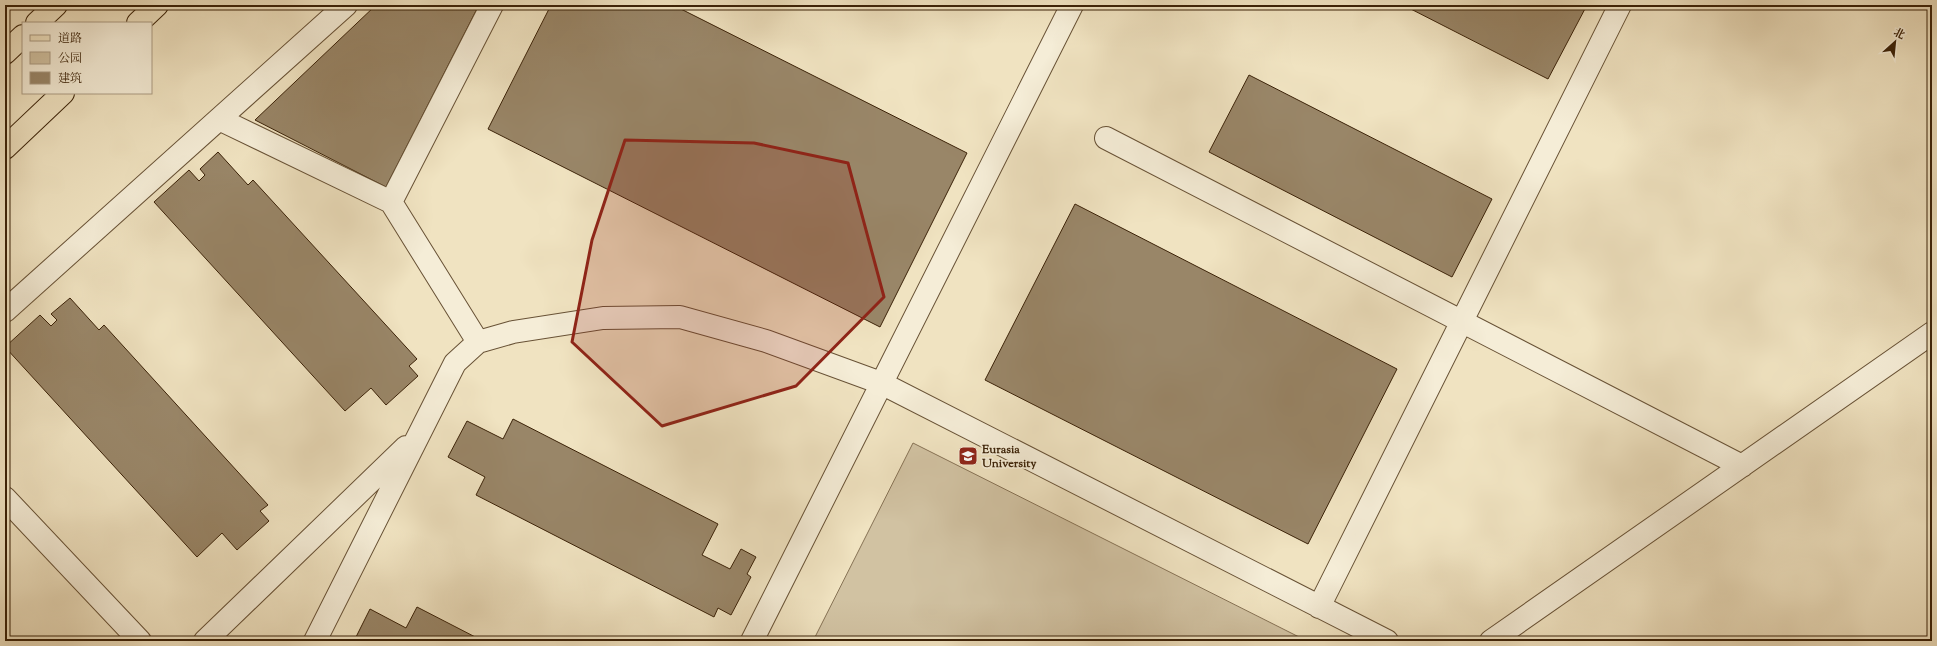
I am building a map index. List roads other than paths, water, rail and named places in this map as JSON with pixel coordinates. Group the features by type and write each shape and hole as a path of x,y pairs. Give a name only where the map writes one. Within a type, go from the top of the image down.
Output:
{"main road":[{"path":"38,22 56,5"},
{"path":"139,22 157,5"},
{"path":"5,53 22,37"},
{"path":"5,148 62,94"}],"street":[{"path":"5,311 346,5"},
{"path":"391,202 492,5"},
{"path":"752,641 880,383 1072,5"},
{"path":"1319,607 1620,5"},
{"path":"219,119 391,202 478,342"},
{"path":"1106,138 1742,466"},
{"path":"315,641 454,363 478,342 513,332 603,318 680,317 766,341 880,383 1386,641"},
{"path":"1491,641 1932,332"},
{"path":"205,641 419,435"},
{"path":"5,498 140,641"}],"place":[{"name":"Eurasia University","path":"968,456"}]}
